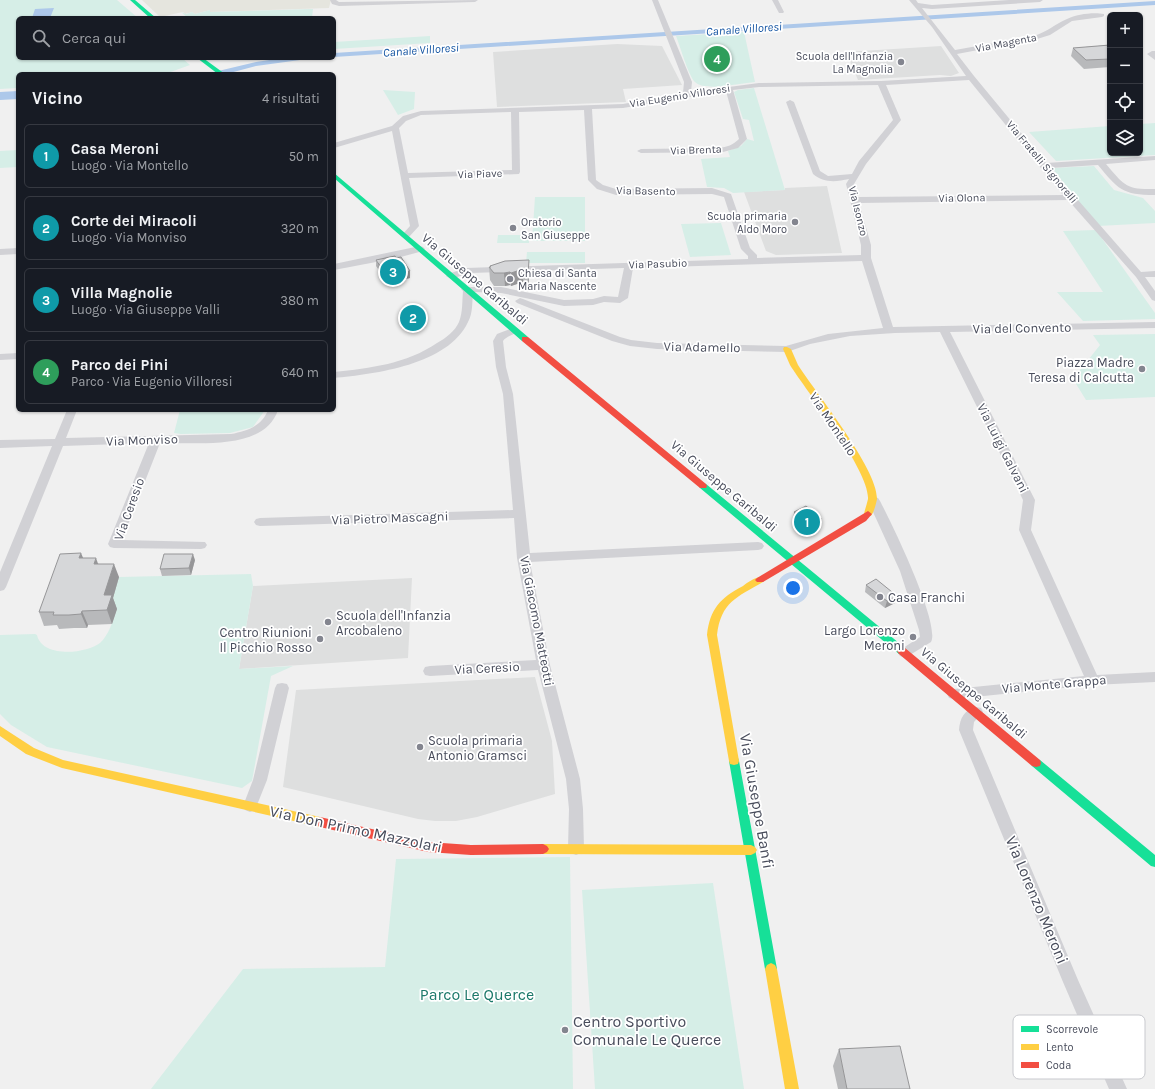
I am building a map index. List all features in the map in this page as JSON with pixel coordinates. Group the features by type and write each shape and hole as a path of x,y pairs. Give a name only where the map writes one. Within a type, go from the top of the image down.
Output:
{"street":[{"path":"132,0 151,16"},
{"path":"335,2 475,0"},
{"path":"656,0 688,82 687,96"},
{"path":"775,0 781,12"},
{"path":"914,3 932,7 1040,0"},
{"name":"Via Fratelli Signorelli","path":"914,3 933,24 971,78 1070,196 1139,275 1155,298"},
{"name":"Via Magenta","path":"954,52 1035,38 1046,35 1070,20 1082,16 1102,15"},
{"path":"1155,53 1151,54 1155,58"},
{"path":"202,60 213,72"},
{"path":"208,65 212,65 220,72"},
{"name":"Via Eugenio Villoresi","path":"336,145 395,128 399,122 405,118 421,113 623,106 729,88 759,85 881,83 971,78"},
{"path":"688,82 706,92"},
{"name":"Via Isonzo","path":"881,83 897,120 872,148 853,176 850,184 866,245 866,258 889,330"},
{"name":"Via Brenta","path":"642,150 719,150 729,149 740,143 743,139 742,134 729,88"},
{"path":"790,102 818,175 828,179 853,176"},
{"name":"Via Basento","path":"588,107 592,180 594,184 609,190 621,192 712,191 728,196 746,249 744,255 750,261"},
{"name":"Via Piave","path":"405,176 516,172 515,110"},
{"path":"395,128 415,226 405,236"},
{"path":"1045,166 1155,158"},
{"path":"1100,162 1121,186 1128,191 1138,193 1155,192"},
{"name":"Via Giuseppe Garibaldi","path":"336,177 514,330 1155,862"},
{"name":"Via Olona","path":"855,200 1070,196"},
{"path":"336,267 397,256 420,250"},
{"path":"0,252 16,251"},
{"name":"Via Pasubio","path":"451,276 469,270 487,268 866,258"},
{"path":"336,375 394,367 414,360 437,348 452,338 463,323 467,290 501,290 562,302 593,302 604,299 620,300 623,298 629,265"},
{"path":"1139,275 1155,274"},
{"name":"Via Adamello","path":"520,301 616,339 630,343 657,346 787,349 804,342 824,337 889,330"},
{"name":"Via del Convento","path":"889,330 1155,325"},
{"name":"Via Luigi Galvani","path":"943,329 1030,500 1025,530 1093,680"},
{"name":"Via Giacomo Matteotti","path":"514,330 505,334 498,341 501,367 508,394 523,558 543,665 568,753 576,809 576,848"},
{"name":"Via Montello","path":"787,349 788,358 864,472 874,501 894,542 920,608 927,631 926,639 905,653"},
{"path":"0,357 16,356"},
{"path":"0,585 71,412"},
{"name":"Via Monviso","path":"0,444 240,436 250,433 265,424 272,412"},
{"name":"Via Ceresio","path":"156,439 114,544 202,545"},
{"path":"794,561 863,519 871,510 874,501"},
{"name":"Via Pietro Mascagni","path":"260,522 520,514"},
{"path":"523,558 758,546"},
{"name":"Via Giuseppe Banfi","path":"792,1089 712,635 712,627 716,613 727,599 794,561"},
{"name":"Via Ceresio","path":"430,671 543,665"},
{"name":"Via Monte Grappa","path":"954,694 1093,680 1155,677"},
{"path":"250,806 260,780 282,688"},
{"name":"Via Lorenzo Meroni","path":"976,712 967,720 966,730 1085,1015"},
{"name":"Via Don Primo Mazzolari","path":"0,730 30,752 62,764 437,848 471,850 576,848 751,850"},
{"name":"Via Lorenzo Meroni","path":"1114,1079 1118,1089"}],"shaded area":[{"path":"142,0 331,0 329,8 210,12 210,10 195,14 192,12 185,14 183,12 159,16"},
{"path":"617,44 662,46 682,85 623,89 626,102 497,107 493,52"},
{"name":"Scuola dell'Infanzia La Magnolia","path":"941,46 959,73 951,76 940,75 858,80 846,52"},
{"name":"Scuola primaria Aldo Moro","path":"827,186 842,253 776,255 766,251 744,192"},
{"name":"Scuola dell'Infanzia Arcobaleno","path":"412,578 408,658 239,669 253,586"},
{"name":"Scuola primaria Antonio Gramsci","path":"535,677 552,741 555,794 477,817 456,821 435,821 418,819 283,787 296,690"}],"green space":[{"path":"0,0 117,0 136,16 16,16 16,60 184,60 190,65 171,72 16,72 16,88 0,89"},
{"path":"313,9 312,16 186,16 181,12 186,14 192,12 195,14 210,10 210,12"},
{"path":"744,32 755,82 715,87 700,85 695,82 687,68 676,36"},
{"path":"430,36 430,43 336,49 336,42"},
{"path":"754,88 785,190 733,193 724,188 707,187 701,159 730,157 728,151 741,146 747,139 754,141 749,120 743,119 734,92"},
{"path":"383,90 415,92 414,109 398,115"},
{"path":"1155,123 1155,155 1143,156 1143,124"},
{"path":"1107,126 1107,156 1138,156 1056,161 1029,132"},
{"path":"16,150 16,167 0,168 0,151"},
{"path":"1094,166 1114,190 1143,198 1155,211 1155,223 1098,226 1052,168"},
{"path":"535,197 585,197 585,241 532,241"},
{"path":"721,223 731,255 690,257 681,224"},
{"path":"1096,230 1155,313 1155,319 1083,321 1057,292 1103,292 1063,231"},
{"path":"498,235 529,235 529,243 497,243"},
{"path":"527,252 585,252 585,263 526,263"},
{"path":"1155,334 1155,397 1086,400 1073,379 1100,345 1093,335"},
{"path":"179,412 264,412 253,427 230,433 174,433"},
{"path":"251,574 253,586 239,669 293,666 271,676 252,781 242,788 47,747 11,725 0,714 0,635 35,634 47,648 55,651 65,652 85,650 100,643 108,632 117,609 109,609 119,577"},
{"name":"Parco Le Querce","path":"570,857 573,1089 151,1089 243,969 385,967 396,859"},
{"path":"713,883 744,1089 595,1089 582,890"}],"water":[{"path":"54,8 51,16 33,16 35,9"},
{"path":"16,91 16,99 0,100 0,92"}],"building":[{"path":"1107,45 1107,59 1086,60 1073,48"},
{"path":"395,256 396,258 401,257 410,271 387,276 376,260"},
{"path":"529,260 528,275 523,269 511,273 494,273 489,267 505,261"},
{"path":"806,506 822,519 810,525 794,512"},
{"path":"81,553 79,558 96,558 94,564 114,564 104,595 112,595 107,610 82,611 81,614 69,615 53,615 54,612 39,612 60,554"},
{"path":"164,554 193,554 189,568 160,569"},
{"path":"876,579 897,596 887,601 866,585"},
{"path":"900,1046 910,1089 847,1089 839,1049"}],"waterway":[{"name":"Canale Villoresi","path":"336,55 1155,3"},
{"name":"Canale Villoresi","path":"225,72 256,64 285,60"}],"traffic: fast":[{"path":"132,0 151,16"},
{"path":"203,60 219,72"},
{"path":"336,177 525,339"},
{"path":"703,486 902,651"},
{"path":"734,761 771,969"},
{"path":"1036,763 1155,862"}],"traffic: slow":[{"path":"787,349 794,365 856,456 867,479 872,498 868,514"},
{"path":"734,761 712,635 713,623 716,614 727,600 760,580"},
{"path":"0,730 30,751 62,764 320,822"},
{"path":"543,849 751,850"},
{"path":"771,969 792,1089"}],"traffic: jam":[{"path":"525,339 703,486"},
{"path":"760,580 863,519 868,514"},
{"path":"902,651 1036,763"},
{"path":"320,822 428,847 471,850 543,849"}],"place":[{"name":"Parco dei Pini","path":"717,59"},
{"name":"Scuola dell'Infanzia La Magnolia","path":"901,62"},
{"name":"Scuola primaria Aldo Moro","path":"795,222"},
{"name":"Oratorio San Giuseppe","path":"513,228"},
{"name":"Villa Magnolie","path":"393,272"},
{"name":"Chiesa di Santa Maria Nascente","path":"510,279"},
{"name":"Corte dei Miracoli","path":"413,318"},
{"name":"Piazza Madre Teresa di Calcutta","path":"1142,369"},
{"name":"Casa Meroni","path":"807,522"},
{"name":"Casa Franchi","path":"880,597"},
{"name":"Scuola dell'Infanzia Arcobaleno","path":"328,622"},
{"name":"Largo Lorenzo Meroni","path":"913,637"},
{"name":"Centro Riunioni Il Picchio Rosso","path":"320,639"},
{"name":"Scuola primaria Antonio Gramsci","path":"420,747"},
{"name":"Centro Sportivo Comunale Le Querce","path":"565,1030"}]}
